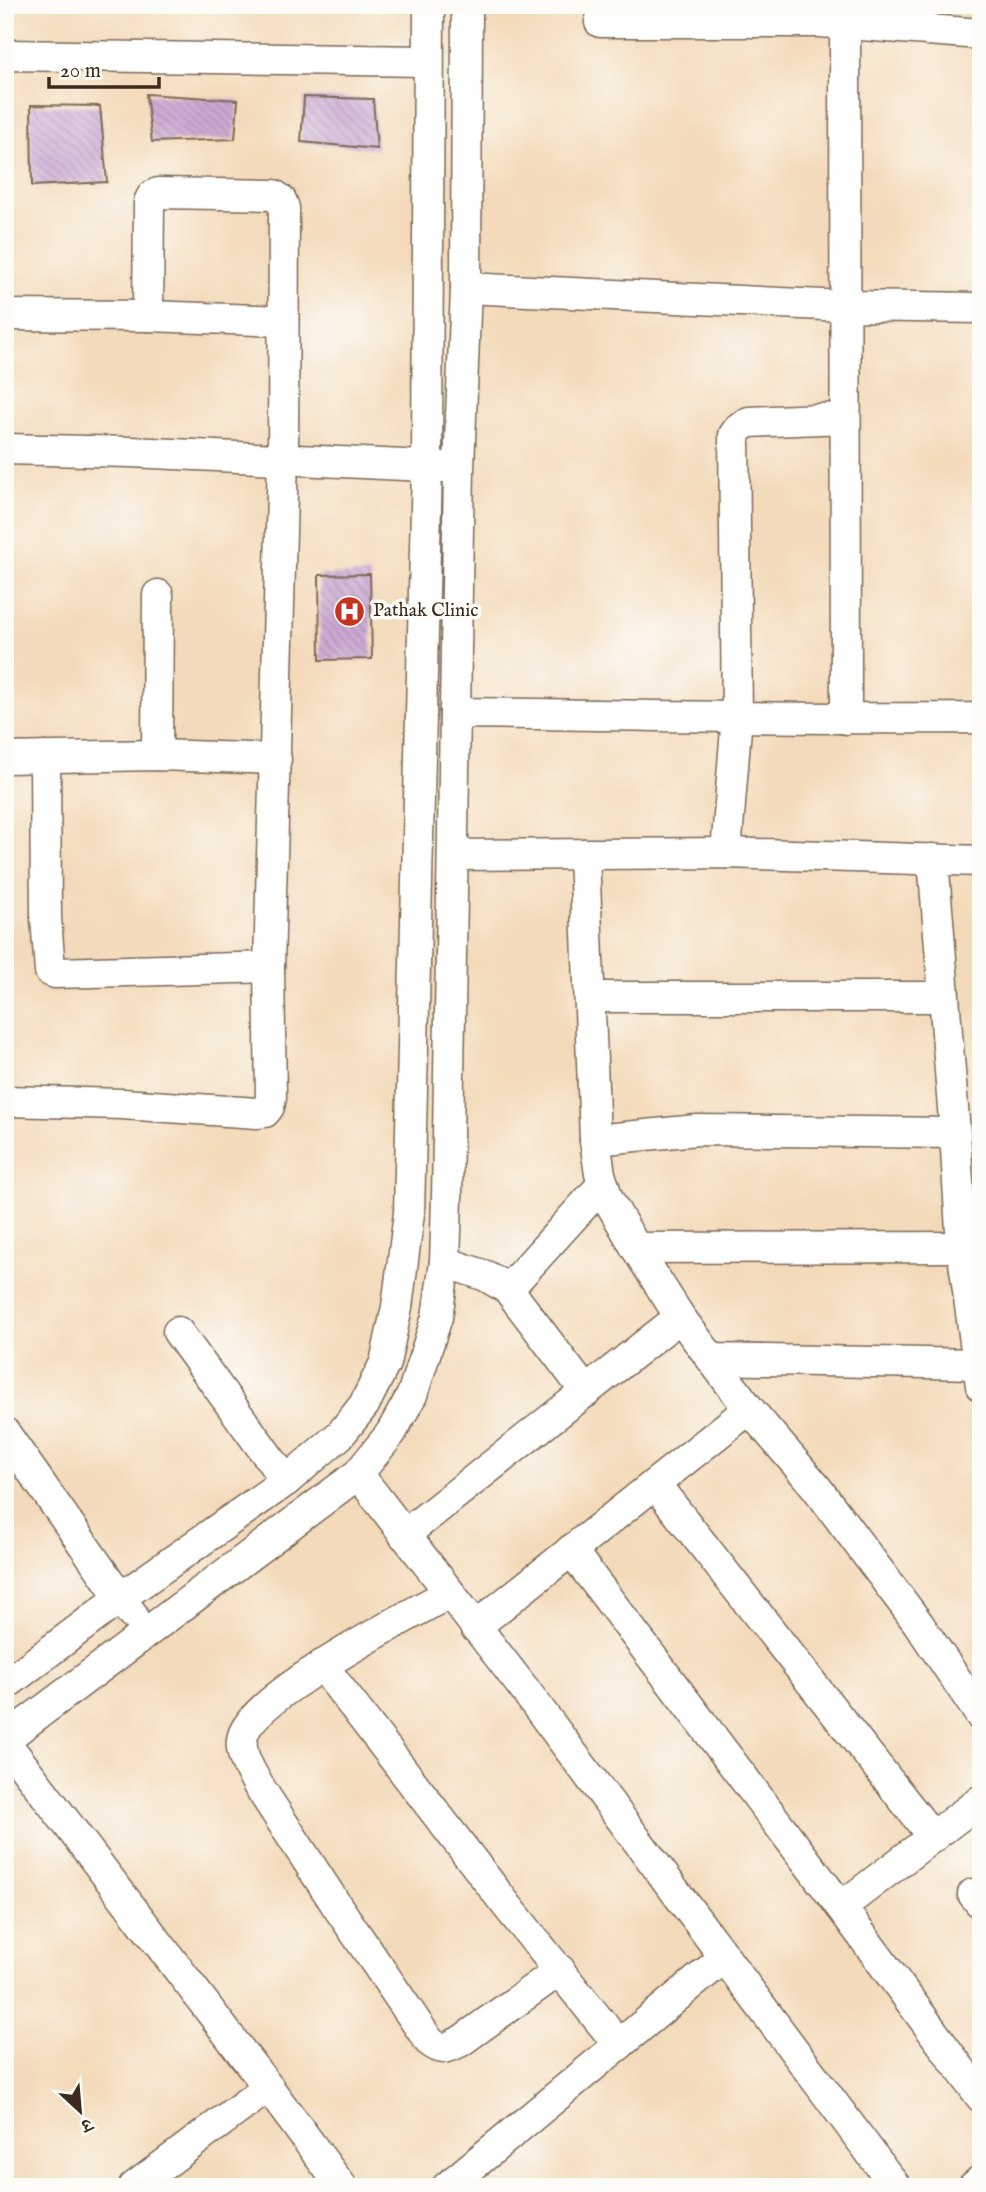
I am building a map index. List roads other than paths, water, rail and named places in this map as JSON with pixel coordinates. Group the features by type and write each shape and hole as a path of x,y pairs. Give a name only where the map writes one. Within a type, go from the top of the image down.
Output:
{"street":[{"path":"5,1685 120,1598 286,1481 340,1435 364,1405 385,1363 397,1307 410,1213 428,466 429,5"},
{"path":"342,2187 5,1741 358,1474 391,1433 412,1395 436,1317 445,1262 459,467 466,288 467,5"},
{"path":"600,22 821,22 981,34"},
{"path":"845,24 846,719"},
{"path":"5,55 428,61"},
{"path":"5,1101 89,1102 257,1113 265,1112 271,1097 270,967 283,458 284,208 281,200 274,195 158,193 152,196 149,202 148,316"},
{"path":"466,288 845,306 981,308"},
{"path":"5,315 283,321"},
{"path":"726,853 737,716 734,435 740,427 749,422 845,418"},
{"path":"5,449 459,467"},
{"path":"157,755 158,595"},
{"path":"456,713 981,719"},
{"path":"5,758 157,755 276,759"},
{"path":"45,757 46,918 50,971 270,967"},
{"path":"453,855 726,853 981,861"},
{"path":"584,854 595,1140 600,1174 608,1199 680,1317 749,1409 816,1487 918,1623 981,1716"},
{"path":"712,1359 979,1375 962,1247 933,859"},
{"path":"590,998 943,997"},
{"path":"595,1140 697,1130 955,1133"},
{"path":"508,1289 603,1184"},
{"path":"636,1248 962,1247"},
{"path":"445,1262 486,1276 508,1289 586,1392"},
{"path":"404,1535 680,1317"},
{"path":"178,1332 286,1481"},
{"path":"475,1627 749,1409"},
{"path":"5,1433 145,1633"},
{"path":"358,1474 525,1690 896,2187"},
{"path":"655,1484 932,1836"},
{"path":"571,1550 981,2097"},
{"path":"449,1593 322,1665 291,1687 249,1724 242,1738 242,1749 247,1765 258,1784 337,1906 429,2041 437,2047 444,2048 461,2041 560,1970"},
{"path":"322,1665 619,2045"},
{"path":"841,1907 981,1800"},
{"path":"447,2187 725,1957"},
{"path":"134,2187 268,2087"},
{"path":"973,2187 981,2180"}],"place":[{"name":"Pathak Clinic","path":"350,611"}]}
